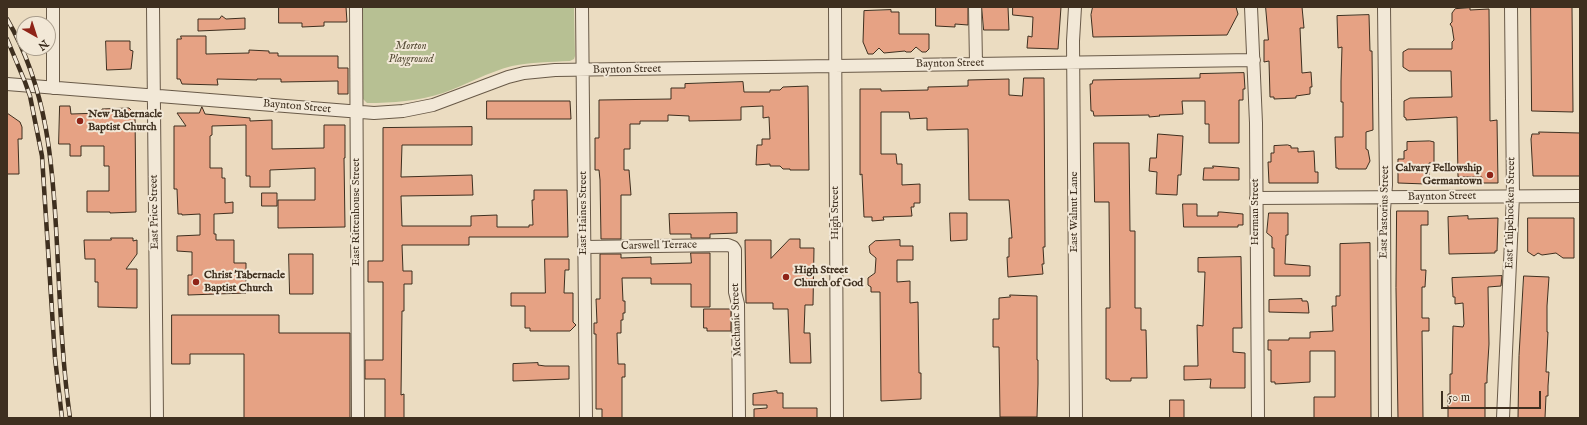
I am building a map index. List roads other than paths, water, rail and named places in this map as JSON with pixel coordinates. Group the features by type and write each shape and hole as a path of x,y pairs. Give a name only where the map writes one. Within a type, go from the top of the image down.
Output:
{"street":[{"path":"53,7 53,88"},
{"name":"East Price Street","path":"153,7 157,418"},
{"name":"East Rittenhouse Street","path":"356,7 358,418"},
{"name":"East Haines Street","path":"582,7 586,418"},
{"name":"High Street","path":"835,7 837,418"},
{"path":"975,7 976,64"},
{"name":"East Walnut Lane","path":"1075,7 1073,63 1076,418"},
{"name":"Herman Street","path":"1251,7 1256,122 1258,418"},
{"name":"East Pastorius Street","path":"1384,7 1386,185 1384,213 1385,418"},
{"name":"East Tulpehocken Street","path":"1503,418 1513,196 1510,7"},
{"name":"Baynton Street","path":"7,84 357,112 389,112 433,105 494,82 524,73 555,70 582,71 1254,60"},
{"name":"Baynton Street","path":"1256,198 1580,196"},
{"name":"Carswell Terrace","path":"584,247 733,247"},
{"name":"Mechanic Street","path":"733,247 735,250 735,292 738,304 739,418"}],"railway":[{"path":"7,19 21,46 32,73 46,129 53,187 63,354 70,418"},
{"path":"7,39 30,96 42,156 55,358 62,418"}],"place":[{"name":"New Tabernacle Baptist Church","path":"80,121"},
{"name":"Calvary Fellowship Germantown","path":"1490,175"},
{"name":"High Street Church of God","path":"786,277"},
{"name":"Christ Tabernacle Baptist Church","path":"196,282"}],"park label":[{"name":"Morton Playground","path":"411,53"}]}
